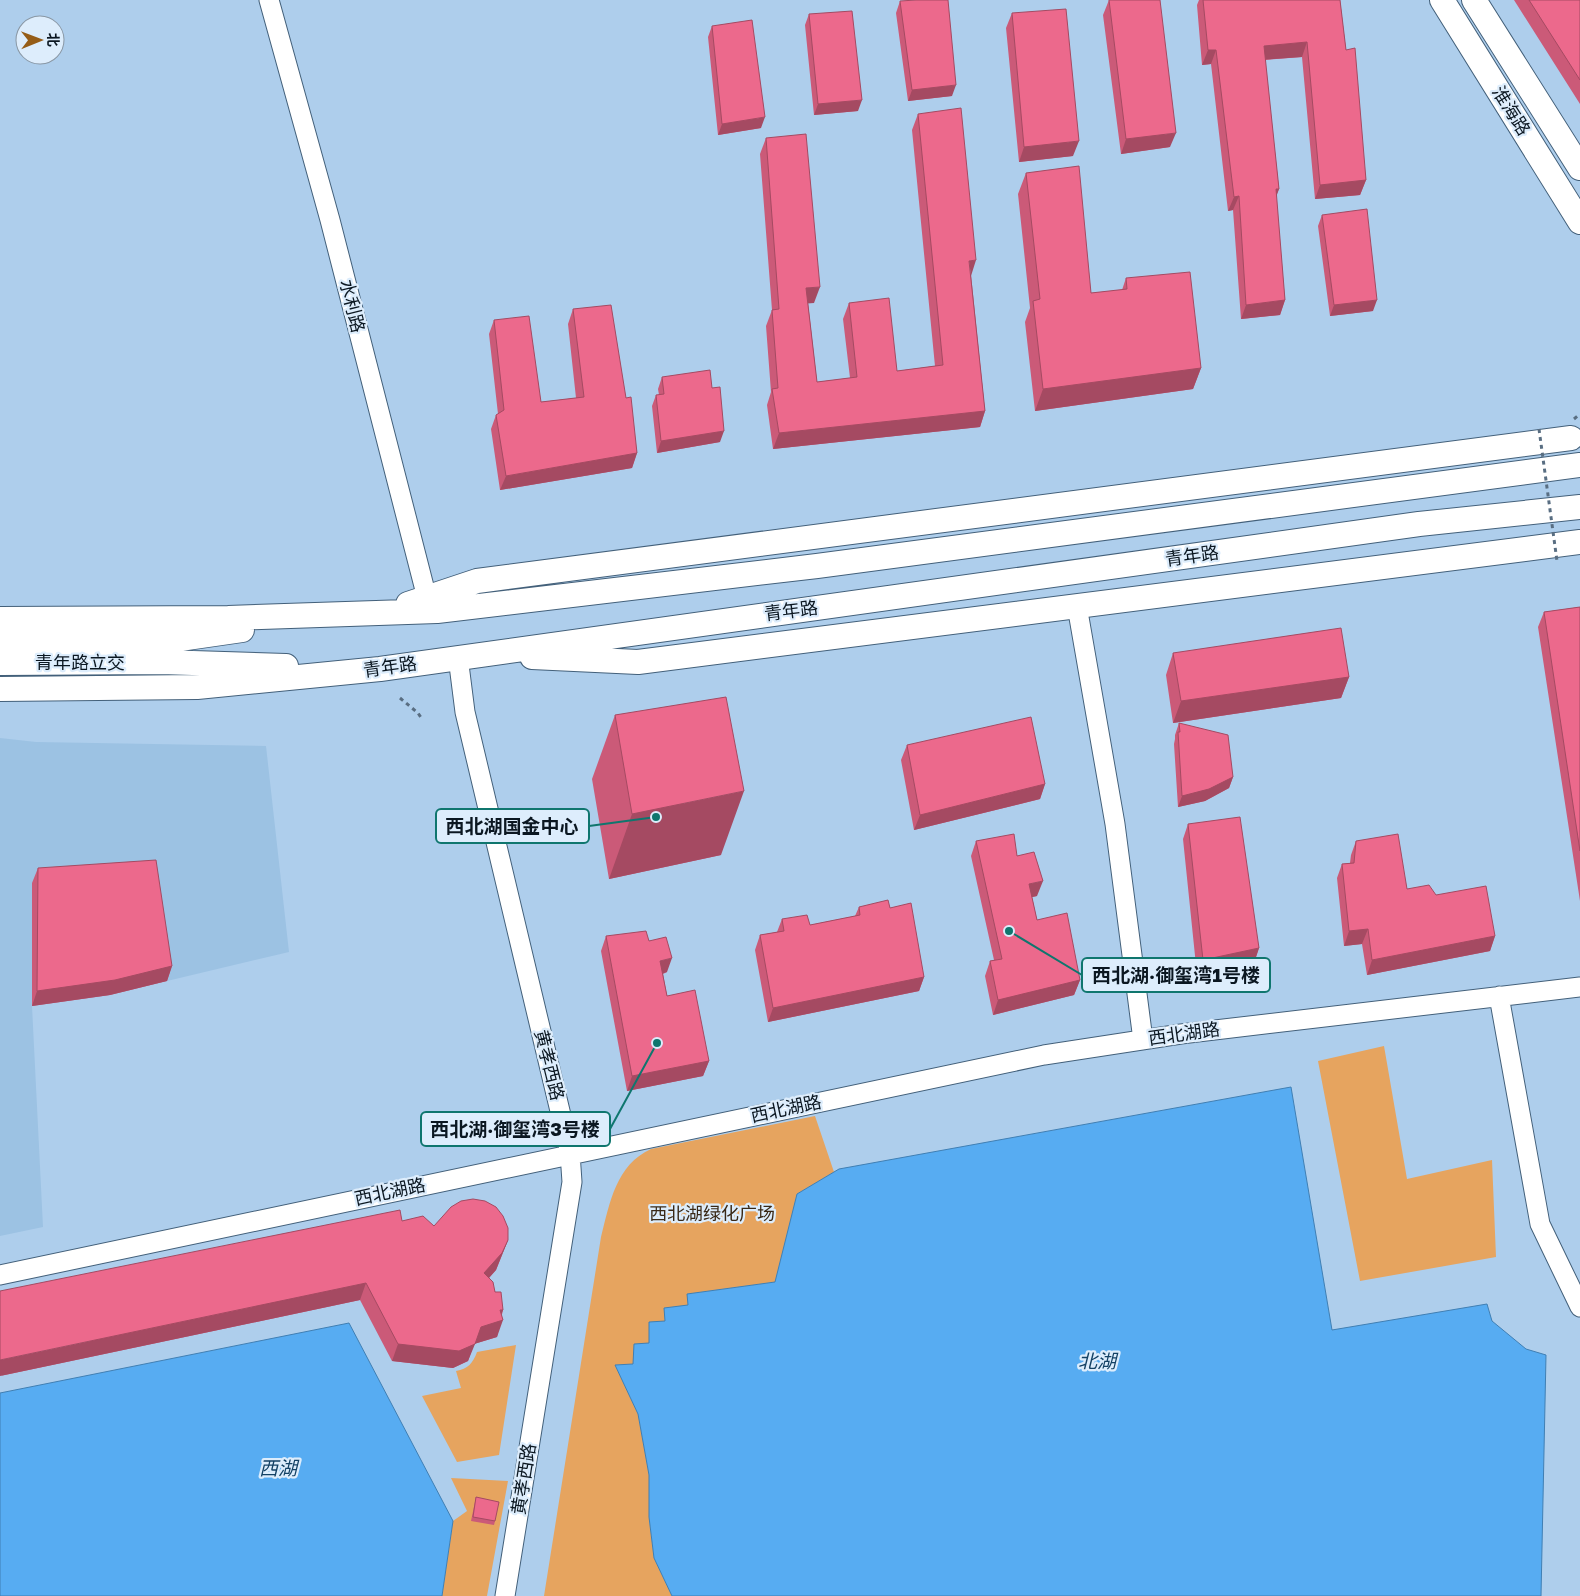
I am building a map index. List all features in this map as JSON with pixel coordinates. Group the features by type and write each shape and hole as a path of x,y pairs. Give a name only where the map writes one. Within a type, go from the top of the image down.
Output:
{"main road":[{"name":"淮海路","path":"1442,0 1580,222"},
{"name":"淮海路","path":"1474,0 1580,168"},
{"path":"432,604 477,581 1576,436"},
{"path":"1458,480 1576,436"},
{"path":"160,652 432,604 808,567 1580,465"},
{"name":"青年路","path":"0,690 197,688 380,669 734,618 934,593 1419,524 1580,507"},
{"path":"468,656 638,662 1580,542"},
{"path":"0,619 112,619 369,614"},
{"name":"青年路立交","path":"0,643 160,652"},
{"path":"160,652 380,669"},
{"name":"青年路立交","path":"0,663 160,652"}],"street":[{"name":"水利路","path":"269,0 330,220 432,604"},
{"path":"1077,606 1115,824 1143,1040"},
{"name":"黄孝西路","path":"468,656 464,712 570,1153 572,1182 505,1596"},
{"name":"西北湖路","path":"0,1275 570,1153 1044,1055 1143,1040 1580,987"},
{"path":"1499,996 1540,1224 1580,1307"}],"path":[{"path":"1539,429 1557,561"},
{"path":"400,698 418,713 422,719"}],"shaded area":[{"path":"0,738 36,742 266,746 289,952 167,981 32,884 32,1006 43,1227 0,1236"}],"green space":[{"path":"1384,1046 1407,1179 1492,1160 1496,1257 1360,1281 1318,1061"},
{"name":"西北湖绿化广场","path":"815,1116 834,1172 797,1194 775,1282 688,1294 689,1305 665,1308 665,1321 634,1364 615,1365 638,1414 649,1475 649,1517 654,1558 672,1596 544,1596 601,1237 616,1186 622,1175 639,1156 651,1149"},
{"path":"516,1345 499,1455 457,1462 422,1396 461,1388 456,1371 464,1369 469,1365 477,1352"},
{"path":"451,1478 508,1481 487,1596 442,1596 453,1521 467,1511"}],"water":[{"name":"北湖","path":"1291,1087 1332,1330 1487,1304 1492,1321 1526,1349 1546,1355 1541,1596 672,1596 654,1558 649,1517 649,1475 638,1414 615,1365 633,1364 634,1344 649,1343 649,1322 665,1321 664,1308 688,1305 687,1294 775,1282 797,1194 839,1169"},
{"name":"西湖","path":"349,1323 453,1521 442,1596 0,1596 0,1393"}],"building":[{"path":"948,0 956,85 912,90 900,1"},
{"path":"1109,0 1160,0 1176,133 1126,139"},
{"path":"1203,0 1340,0 1346,50 1355,48 1366,180 1320,185 1307,42 1264,46 1279,189 1276,189 1285,300 1246,305 1239,196 1234,197 1216,50 1208,50"},
{"path":"1529,0 1580,0 1580,80"},
{"path":"1066,9 1079,141 1024,147 1012,13"},
{"path":"852,11 862,100 818,104 809,14"},
{"path":"752,20 765,117 722,124 712,26"},
{"path":"961,108 976,260 969,261 985,411 779,433 772,389 778,388 772,310 779,309 766,138 806,134 820,287 806,288 817,382 857,377 849,303 889,298 897,371 943,365 918,114"},
{"path":"1079,166 1091,293 1127,289 1126,278 1190,272 1201,368 1043,389 1033,301 1040,299 1026,173"},
{"path":"1367,209 1377,300 1334,305 1322,215"},
{"path":"611,305 626,398 631,397 637,453 506,476 496,415 504,410 494,320 529,316 541,402 584,397 573,309"},
{"path":"710,370 712,388 720,387 724,431 661,441 656,395 664,394 662,377"},
{"path":"1580,607 1580,851 1544,612"},
{"path":"1341,628 1349,677 1181,701 1173,653"},
{"path":"726,697 744,791 632,814 615,715"},
{"path":"1031,717 1045,784 920,815 907,745"},
{"path":"1179,723 1228,735 1233,777 1209,789 1182,796"},
{"path":"1240,817 1259,948 1203,960 1188,824"},
{"path":"1014,834 1017,856 1034,852 1043,881 1029,884 1037,920 1067,913 1080,980 998,1000 990,961 1002,959 976,841"},
{"path":"1398,834 1407,889 1429,885 1436,895 1486,886 1495,936 1372,960 1368,929 1349,931 1342,864 1354,863 1356,841"},
{"path":"156,860 172,966 115,980 37,991 38,868"},
{"path":"888,900 890,908 911,903 924,977 773,1008 760,935 784,931 782,919 807,915 810,925 860,915 859,907"},
{"path":"646,931 649,941 666,937 672,958 660,961 667,996 695,990 709,1061 632,1076 606,936"},
{"path":"473,1199 485,1201 496,1207 503,1216 508,1228 508,1240 502,1253 484,1273 493,1282 495,1292 501,1292 503,1310 500,1310 503,1320 481,1327 475,1344 459,1351 398,1344 366,1283 0,1360 0,1291 400,1210 402,1221 423,1216 434,1226 451,1207 461,1201"},
{"path":"476,1497 499,1502 495,1521 473,1517"}],"place":[{"name":"西北湖国金中心","path":"656,817"},
{"name":"西北湖·御玺湾1号楼","path":"1009,931"},
{"name":"西北湖·御玺湾3号楼","path":"657,1043"}]}
